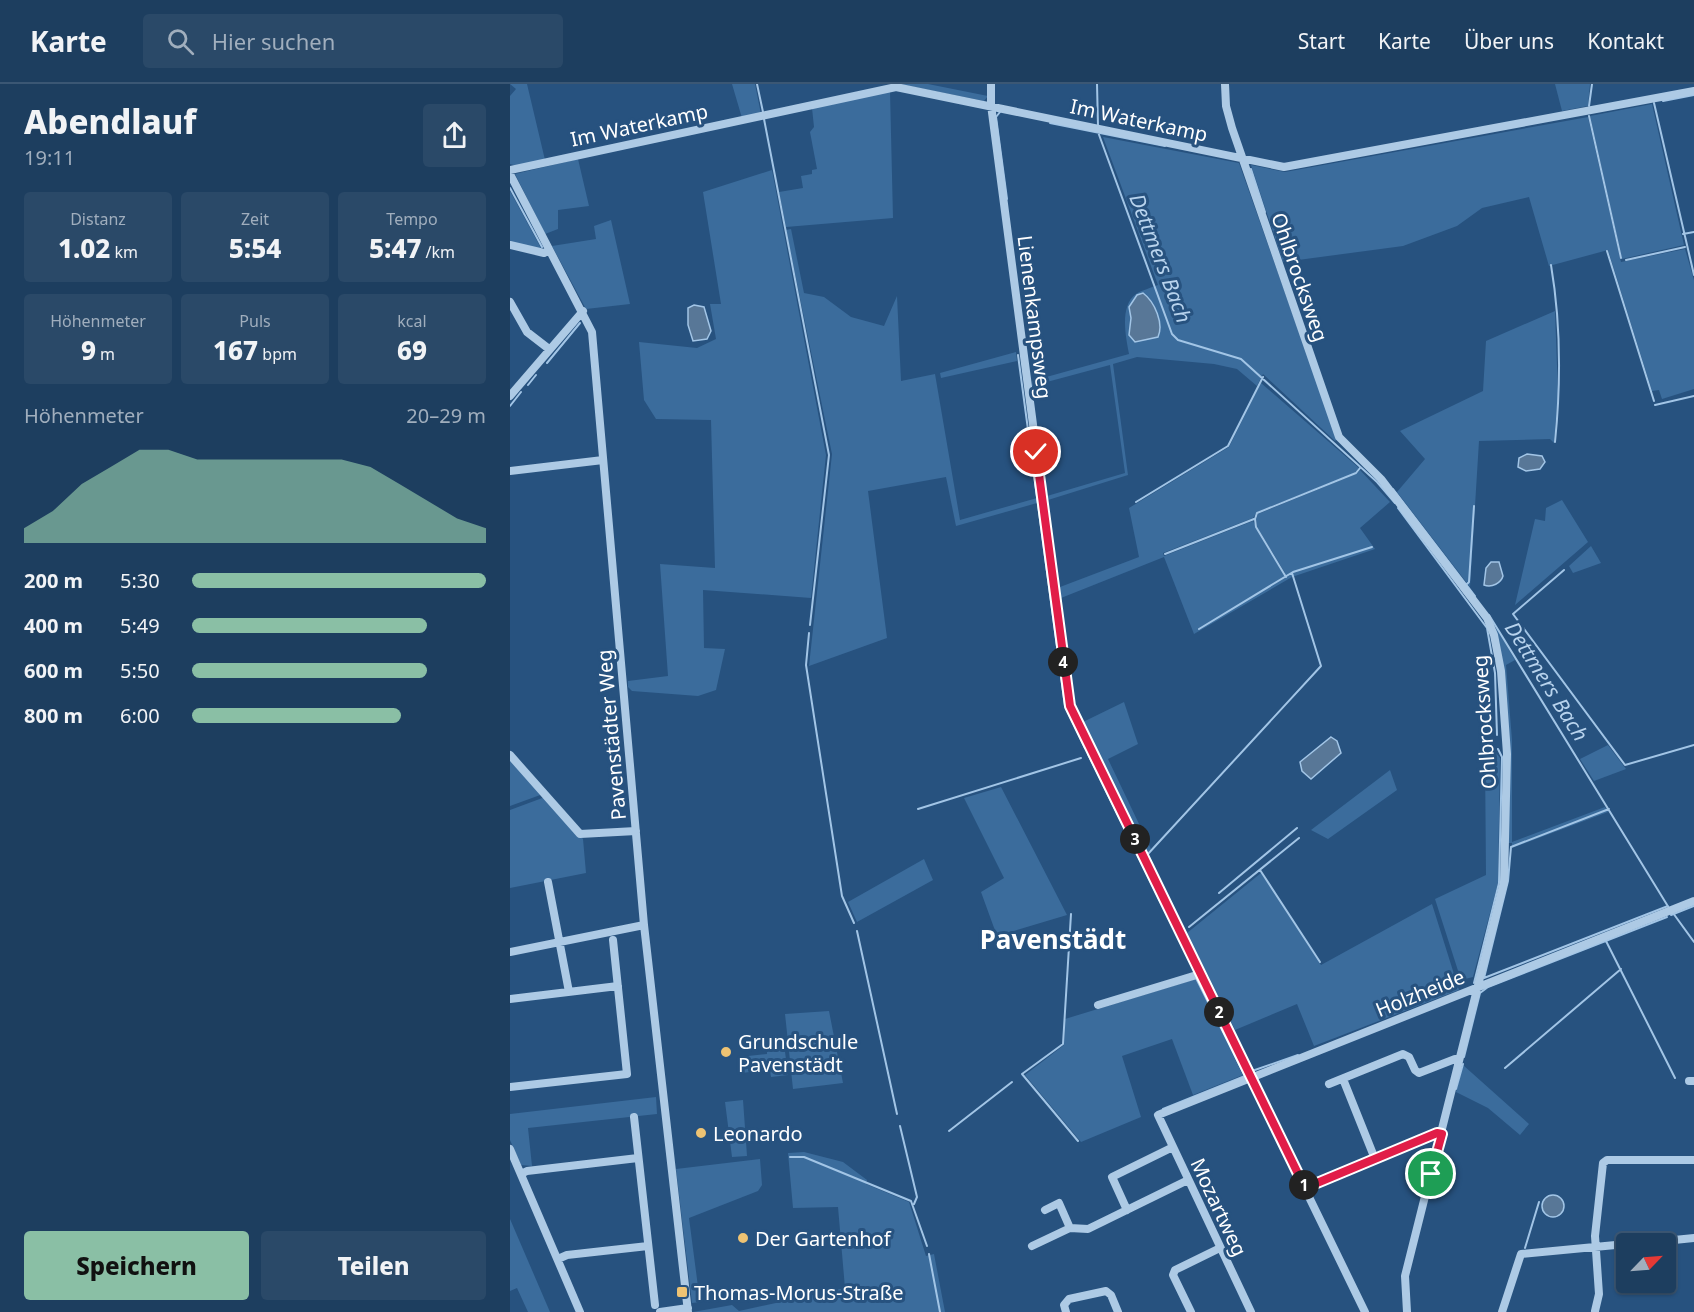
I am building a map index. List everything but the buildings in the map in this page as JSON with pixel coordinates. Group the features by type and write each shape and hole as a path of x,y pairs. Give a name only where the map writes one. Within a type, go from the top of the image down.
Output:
{"street":[{"name":"Lienenkampsweg","path":"991,84 991,105 1068,696 1090,747 1365,1312"},
{"name":"Ohlbrocksweg","path":"1225,84 1226,106 1242,159 1339,437 1381,479 1487,618 1494,635 1501,671 1507,754 1504,882 1405,1276 1407,1312"},
{"name":"Im Waterkamp","path":"510,172 896,87 1284,166 1694,91"},
{"name":"Pavenstädter Weg","path":"510,172 592,332 644,925 688,1310"},
{"path":"510,245 544,253 549,250"},
{"path":"510,302 527,332 549,349"},
{"path":"510,396 583,311"},
{"path":"510,471 603,460"},
{"path":"510,755 580,834 636,831"},
{"path":"548,882 569,992"},
{"name":"Holzheide","path":"1158,1115 1694,901"},
{"path":"510,952 644,925"},
{"path":"510,1087 627,1074 613,940"},
{"path":"1098,1005 1200,974"},
{"path":"510,999 618,986"},
{"path":"1329,1084 1403,1054 1409,1057 1415,1070 1419,1073 1460,1060"},
{"path":"1343,1079 1376,1159"},
{"name":"Mozartweg","path":"1158,1115 1251,1312"},
{"path":"634,1117 655,1305"},
{"path":"1305,1188 1437,1133 1442,1134"},
{"path":"1127,1210 1112,1177 1173,1147"},
{"path":"510,1149 580,1312"},
{"path":"521,1174 527,1171 638,1158"},
{"path":"1595,1311 1599,1294 1595,1248 1601,1169 1607,1160 1694,1160"},
{"path":"1032,1246 1070,1228 1088,1229 1188,1180"},
{"path":"1045,1210 1059,1203 1070,1228"},
{"path":"1676,1240 1694,1238"},
{"path":"1502,1312 1521,1254 1616,1245"},
{"path":"558,1259 567,1255 648,1246"},
{"path":"1191,1312 1173,1275 1175,1270 1221,1248"},
{"path":"1066,1312 1064,1305 1069,1299 1106,1291 1111,1295 1118,1312"},
{"path":"660,1312 688,1310"}],"shaded area":[{"path":"510,84 527,84 545,160 517,166 510,164 510,96 516,89"},
{"path":"732,84 755,84 761,114 742,118"},
{"path":"899,84 928,84 988,96 984,101"},
{"path":"1555,84 1590,84 1588,106 1562,111"},
{"path":"890,91 893,218 786,227 779,192 803,188 801,176 812,174 812,170 817,169 810,132 814,127 812,108"},
{"path":"1652,104 1684,245 1622,259 1590,116"},
{"path":"1588,117 1621,262 1685,249 1694,280 1694,389 1662,399 1659,390 1652,391 1608,250 1549,266 1529,197 1482,208 1457,226 1403,246 1283,262 1251,165 1285,172"},
{"path":"1103,137 1239,163 1337,439 1335,441 1263,374 1257,386 1237,369 1214,364 1137,357 1113,364 1128,475 1048,500 1047,496 1125,473 1110,365 1032,386 1032,381 1129,354 1125,322 1127,306 1136,294 1158,285"},
{"path":"578,159 589,206 558,210 558,229 545,234 515,174"},
{"path":"772,170 826,455 811,598 703,590 704,648 725,649 716,690 698,696 632,691 628,687 628,681 668,676 660,564 715,568 711,420 656,419 644,400 639,342 697,348 716,339 710,304 721,304 703,192"},
{"path":"510,191 542,250 510,242"},
{"path":"611,220 630,304 586,309 552,246 596,239 594,226"},
{"path":"791,229 804,293 824,297 851,317 884,326 897,296 901,381 935,374 960,520 1037,498 1037,503 956,526 946,477 868,491 887,638 809,666 832,454 786,230"},
{"path":"1143,293 1157,314 1160,332 1158,337 1135,342 1129,335 1131,318 1129,307 1137,295"},
{"path":"694,305 704,307 711,331 707,339 693,341 688,325 688,308"},
{"path":"1555,311 1558,393 1554,443 1550,439 1479,441 1470,587 1397,492 1425,459 1400,431 1483,391 1486,341"},
{"path":"1016,352 1017,361 941,378 940,373"},
{"path":"1261,383 1359,468 1355,473 1257,512 1253,518 1163,553 1164,556 1253,521 1284,575 1285,573 1257,527 1258,514 1356,474 1360,470 1390,502 1360,528 1375,549 1292,577 1194,634 1164,557 1061,598 1060,587 1139,557 1129,508 1229,447"},
{"path":"1527,454 1542,456 1545,462 1540,469 1526,471 1518,467 1519,458"},
{"path":"1562,500 1588,542 1515,605 1535,519 1545,521 1546,508"},
{"path":"1591,546 1601,563 1573,573 1569,566"},
{"path":"1491,562 1499,562 1503,576 1496,584 1487,586 1484,585 1486,568"},
{"path":"1497,629 1515,660 1506,665 1512,740 1512,842 1605,807 1608,812 1512,848 1512,843 1508,843 1509,755 1494,630"},
{"path":"1124,702 1138,744 1108,759 1151,849 1147,853 1083,722"},
{"path":"1331,737 1337,741 1341,753 1311,779 1302,771 1300,762"},
{"path":"1608,745 1626,769 1594,781 1580,759"},
{"path":"1496,753 1500,758 1498,883 1473,977 1461,980 1435,899 1486,875 1485,755"},
{"path":"510,758 543,794 510,806"},
{"path":"1390,770 1397,790 1328,839 1311,830"},
{"path":"1001,787 1067,915 997,936 981,892 1004,878 964,798"},
{"path":"545,797 583,839 586,873 510,888 510,810"},
{"path":"924,859 933,880 857,922 848,902"},
{"path":"1261,873 1321,965 1432,904 1459,990 1314,1046 1297,1004 1235,1030 1187,933"},
{"path":"1196,979 1243,1075 1193,1095 1172,1039 1122,1056 1141,1117 1081,1142 1025,1075 1064,1045 1065,1019"},
{"path":"829,1011 843,1083 793,1089 785,1014"},
{"path":"784,1044 788,1075 771,1077 768,1058 768,1070 741,1073 739,1057 767,1054 767,1046"},
{"path":"1463,1065 1529,1124 1520,1135 1488,1108 1456,1092"},
{"path":"656,1097 657,1114 528,1128 532,1166 521,1165 510,1140 510,1114"},
{"path":"743,1100 747,1156 732,1157 725,1102"},
{"path":"804,1152 843,1162 867,1180 866,1184 909,1202 926,1256 934,1254 945,1312 693,1312 732,1305 739,1311 845,1288 838,1207 793,1208 788,1153"},
{"path":"760,1159 762,1185 758,1191 689,1218 700,1302 692,1303 676,1169"},
{"path":"1553,1195 1561,1198 1564,1206 1561,1214 1553,1217 1545,1214 1542,1206 1545,1198"},
{"path":"510,1219 550,1312 528,1312 517,1288 510,1291"}],"waterway":[{"path":"757,84 763,112"},
{"name":"Dettmers Bach","path":"1097,84 1098,126"},
{"path":"1589,106 1592,84"},
{"path":"1663,101 1694,95"},
{"path":"1654,103 1694,275"},
{"path":"1000,112 996,117 1007,199"},
{"path":"1589,116 1621,258"},
{"path":"764,119 829,455 810,625"},
{"path":"1050,123 1165,146"},
{"name":"Dettmers Bach","path":"1098,132 1172,334 1178,340 1241,359 1377,482 1395,503"},
{"path":"1251,169 1265,212"},
{"path":"510,188 542,247"},
{"path":"1683,234 1694,232"},
{"path":"1626,260 1685,247"},
{"path":"1607,251 1654,401"},
{"path":"1551,265 1557,309 1559,354 1555,442"},
{"path":"547,363 580,323"},
{"path":"1018,355 1065,706 1085,748"},
{"path":"528,385 536,375"},
{"path":"1136,502 1228,446 1263,377"},
{"path":"510,406 521,392"},
{"path":"1655,405 1694,396"},
{"path":"1286,577 1256,527 1257,513 1356,473 1360,468"},
{"name":"Dettmers Bach","path":"1393,489 1475,596"},
{"path":"1466,585 1469,582 1474,506"},
{"path":"1398,508 1487,628 1495,673 1497,735"},
{"path":"1165,554 1254,519"},
{"path":"1199,629 1293,572 1372,547"},
{"path":"1564,570 1513,614 1625,765 1694,745"},
{"path":"1132,825 1147,855 1321,666 1292,573"},
{"name":"Dettmers Bach","path":"1489,615 1669,908"},
{"path":"809,633 806,665 842,896 854,923"},
{"path":"1474,983 1499,883 1502,757 1498,749"},
{"path":"1088,754 1160,901"},
{"path":"918,809 1081,758"},
{"path":"1609,809 1511,847 1508,881 1484,978 1668,906"},
{"path":"1219,893 1297,828"},
{"path":"1189,927 1299,838"},
{"path":"1260,870 1320,962"},
{"path":"1671,915 1694,906"},
{"name":"Dettmers Bach","path":"1673,913 1694,942"},
{"path":"1071,914 1063,1044 1022,1074 1078,1141"},
{"path":"1464,1057 1480,993 1488,987 1667,917"},
{"path":"857,931 897,1114"},
{"path":"1186,934 1252,1071 1298,1055"},
{"path":"1606,941 1675,1078"},
{"path":"1505,1068 1621,969"},
{"path":"1163,1109 1245,1076 1196,978"},
{"path":"1456,1089 1463,1064"},
{"path":"949,1131 1012,1082"},
{"path":"900,1126 917,1197 914,1204"},
{"path":"790,1157 804,1157 911,1201 927,1246"},
{"path":"1525,1248 1539,1202"},
{"path":"929,1254 940,1312"}],"place":[{"name":"Grundschule Pavenstädt","path":"726,1052"},
{"name":"Leonardo","path":"701,1133"},
{"name":"Der Gartenhof","path":"743,1238"},
{"name":"Thomas-Morus-Straße","path":"682,1292"}],"district":[{"name":"Pavenstädt","path":"1053,939"}],"route":[{"path":"1036,452 1070,706 1305,1188 1437,1133 1442,1134 1431,1174"}]}
